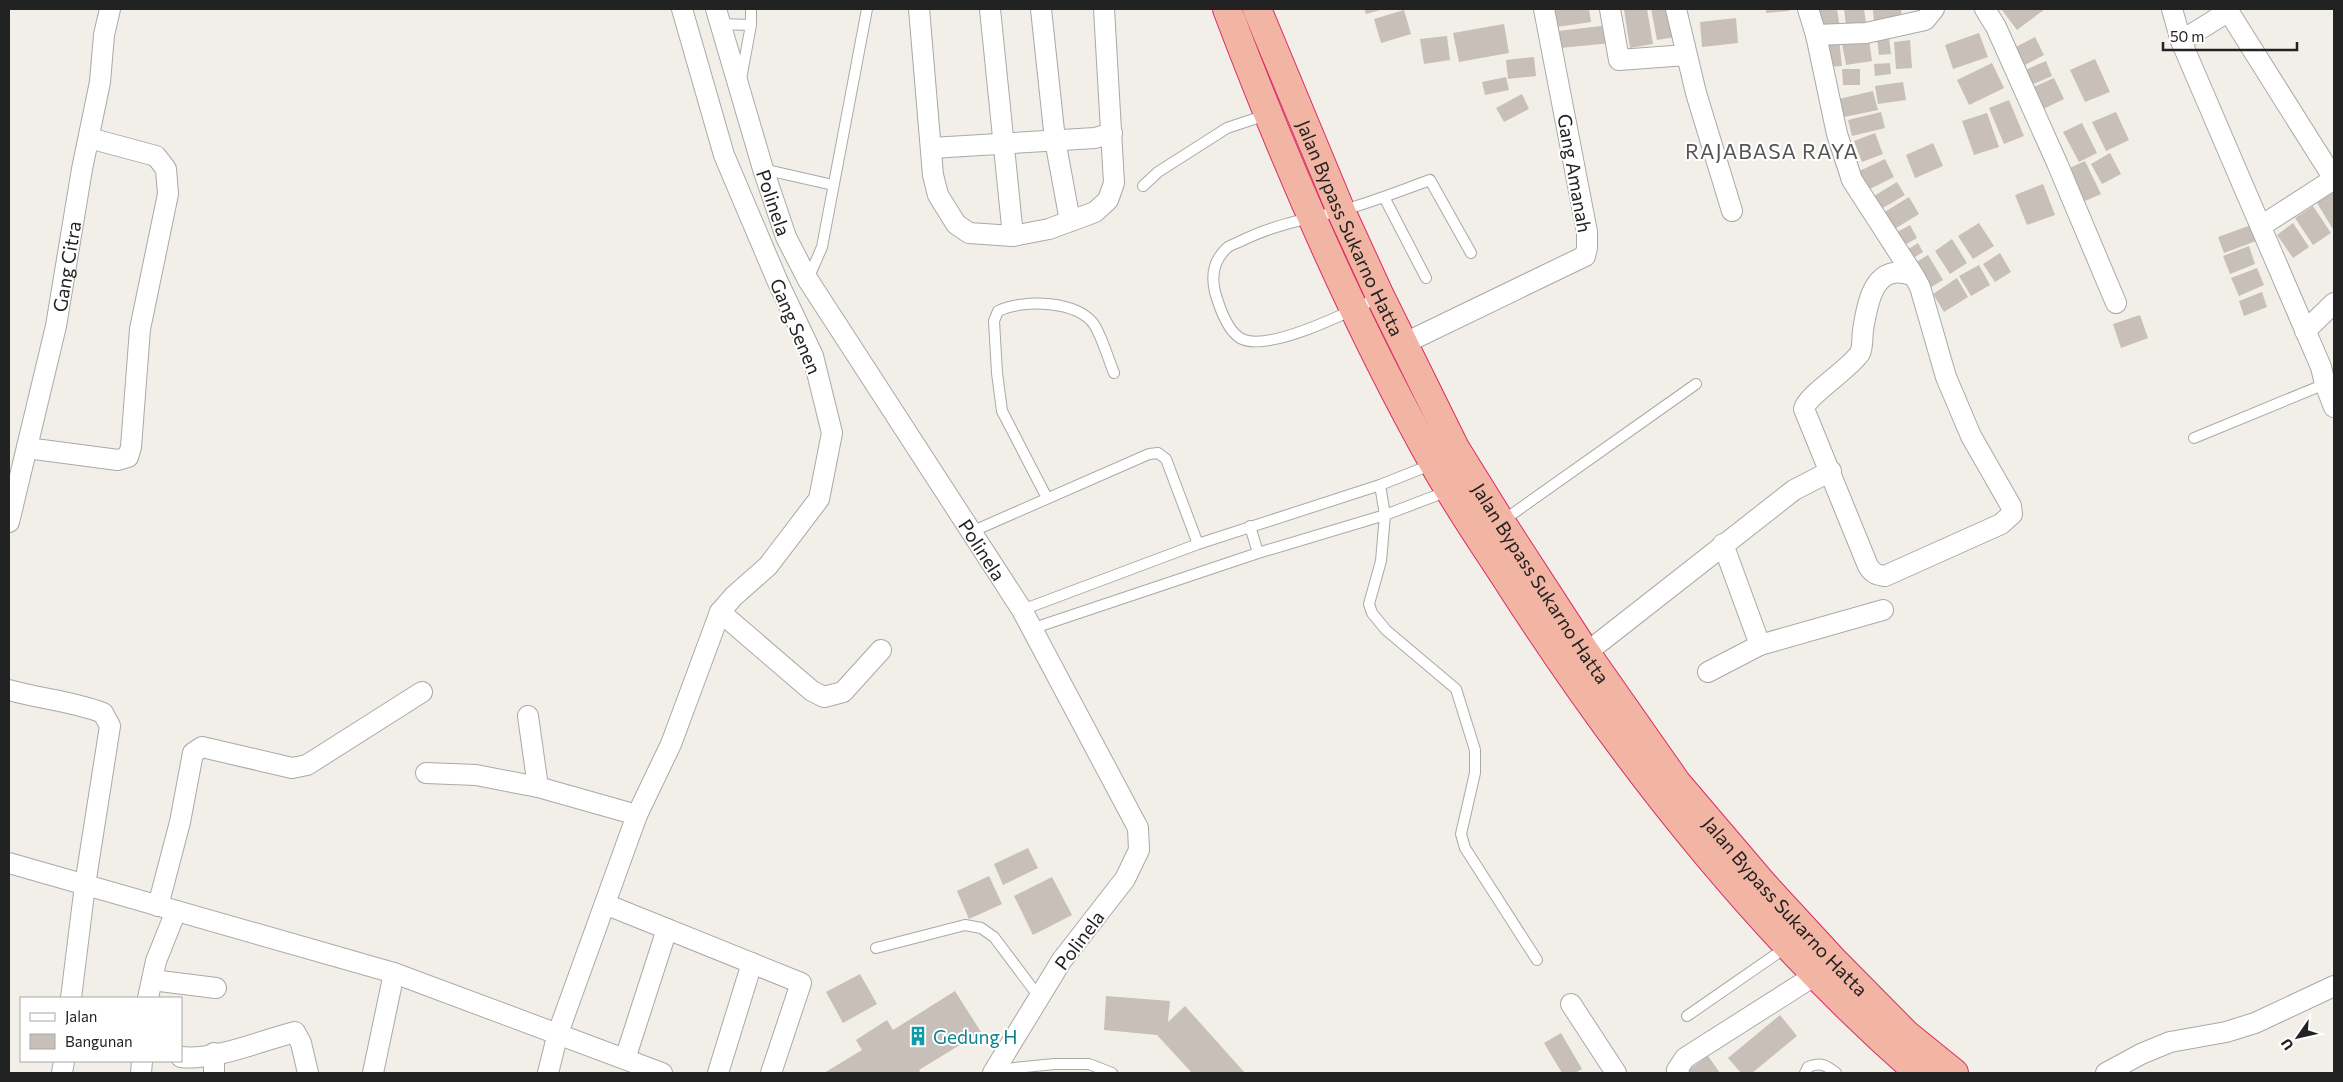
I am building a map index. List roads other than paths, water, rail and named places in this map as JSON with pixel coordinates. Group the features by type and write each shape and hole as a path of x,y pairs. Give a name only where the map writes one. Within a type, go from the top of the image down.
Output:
{"highway":[{"name":"Jalan Bypass Sukarno Hatta","path":"1227,9 1312,217 1354,309 1433,464 1562,665 1660,796 1742,894 1817,974 1893,1050 1919,1073"},
{"name":"Jalan Bypass Sukarno Hatta","path":"1257,9 1341,210 1380,296 1455,448 1586,653 1677,783 1763,884 1832,959 1907,1034 1954,1073"}],"street":[{"name":"Gang Citra","path":"9,522 56,326 100,82 104,35 110,9"},
{"name":"Gang Senen","path":"548,1073 558,1033 637,815 671,744 720,612 734,596 768,566 818,499 832,433 813,356 777,280 724,154 682,9"},
{"path":"919,9 933,174 938,195 946,211 956,224 969,233 1013,236 1049,229 1070,222 1095,212 1108,200 1114,183 1104,9"},
{"path":"990,9 1013,236"},
{"path":"1042,9 1055,140 1070,222"},
{"name":"Gang Amanah","path":"1403,344 1585,256 1588,248 1587,232 1544,9"},
{"path":"1610,9 1619,60 1686,55"},
{"path":"1676,9 1686,55 1732,211"},
{"path":"1808,9 1816,35 1837,134 1852,180 1914,276 1925,300 1946,377 1971,436 2011,506 2012,514 2006,521 1993,528 1885,576 1879,576 1874,574 1868,566 1804,409 1805,403 1823,389 1861,352 1874,289 1880,279 1889,272 1901,271 1914,276"},
{"path":"1816,35 1866,33 1925,20 1934,9"},
{"path":"2172,9 2180,41 2305,331 2327,371 2334,407"},
{"path":"1985,10 1996,27 2116,303"},
{"path":"2180,41 2228,10 2334,179 2261,226"},
{"name":"Polinela","path":"718,16 763,169 786,237 808,280 1022,610 1138,828 1139,850 1125,879 1062,960 992,1072"},
{"path":"932,148 1095,138 1112,133"},
{"path":"27,448 118,460 128,456 132,447 140,329 168,194 166,169 156,156 89,138"},
{"path":"2305,331 2334,303"},
{"path":"1586,653 1722,544 1794,490 1830,471"},
{"path":"1722,544 1760,645"},
{"path":"1708,672 1760,645 1883,610"},
{"path":"720,612 812,691 824,697 842,692 881,650"},
{"path":"9,690 30,696 90,707 104,713 110,726 84,885 71,997"},
{"path":"216,988 150,989 167,909 193,753 197,748 202,747 292,768 307,765 422,692"},
{"path":"528,716 538,787"},
{"path":"426,773 476,775 538,787 637,815"},
{"path":"9,863 394,973 662,1073"},
{"path":"605,904 801,983 771,1073"},
{"path":"625,1059 667,929"},
{"path":"718,1073 752,963"},
{"path":"373,1073 394,973"},
{"path":"1679,1073 1677,1070 1679,1064 1685,1058 1817,974"},
{"path":"2106,1073 2141,1054 2170,1042 2226,1032 2255,1023 2334,986"},
{"path":"1571,1004 1616,1073"},
{"path":"182,1057 188,1058 245,1047 295,1032 301,1042 308,1073"},
{"path":"214,1053 214,1073"}],"lane":[{"path":"740,86 751,25 751,9"},
{"path":"808,280 822,246 867,9"},
{"path":"718,16 751,25"},
{"path":"1143,186 1158,172 1182,158 1195,146 1227,128 1270,114"},
{"path":"763,169 833,184"},
{"path":"1380,296 1322,325 1258,342 1238,337 1226,319 1217,300 1213,281 1217,261 1228,247 1272,227 1341,210 1430,180 1471,253"},
{"path":"1384,197 1426,278"},
{"path":"1047,498 1002,411 997,372 994,321 998,311 1018,305 1039,304 1069,308 1084,314 1095,326 1114,373"},
{"path":"2194,438 2327,371"},
{"path":"1501,522 1696,384"},
{"path":"971,532 1149,454 1158,453 1166,459 1198,544"},
{"path":"1022,610 1198,544 1380,485 1433,464"},
{"path":"1380,485 1385,515 1381,561 1369,604 1372,613 1386,630 1456,689 1475,750 1474,773 1461,834 1464,848 1537,960"},
{"path":"1031,629 1258,553 1385,515 1449,490"},
{"path":"1250,526 1258,553"},
{"path":"876,948 965,924 981,928 994,937 1039,997"},
{"path":"1687,1016 1789,945"},
{"path":"1805,1073 1808,1067 1818,1063 1826,1065 1836,1073"},
{"path":"992,1072 1054,1064 1089,1064 1112,1073"}],"place":[{"name":"Gedung H","path":"918,1036"}],"district":[{"name":"RAJABASA RAYA","path":"1772,150"}]}
